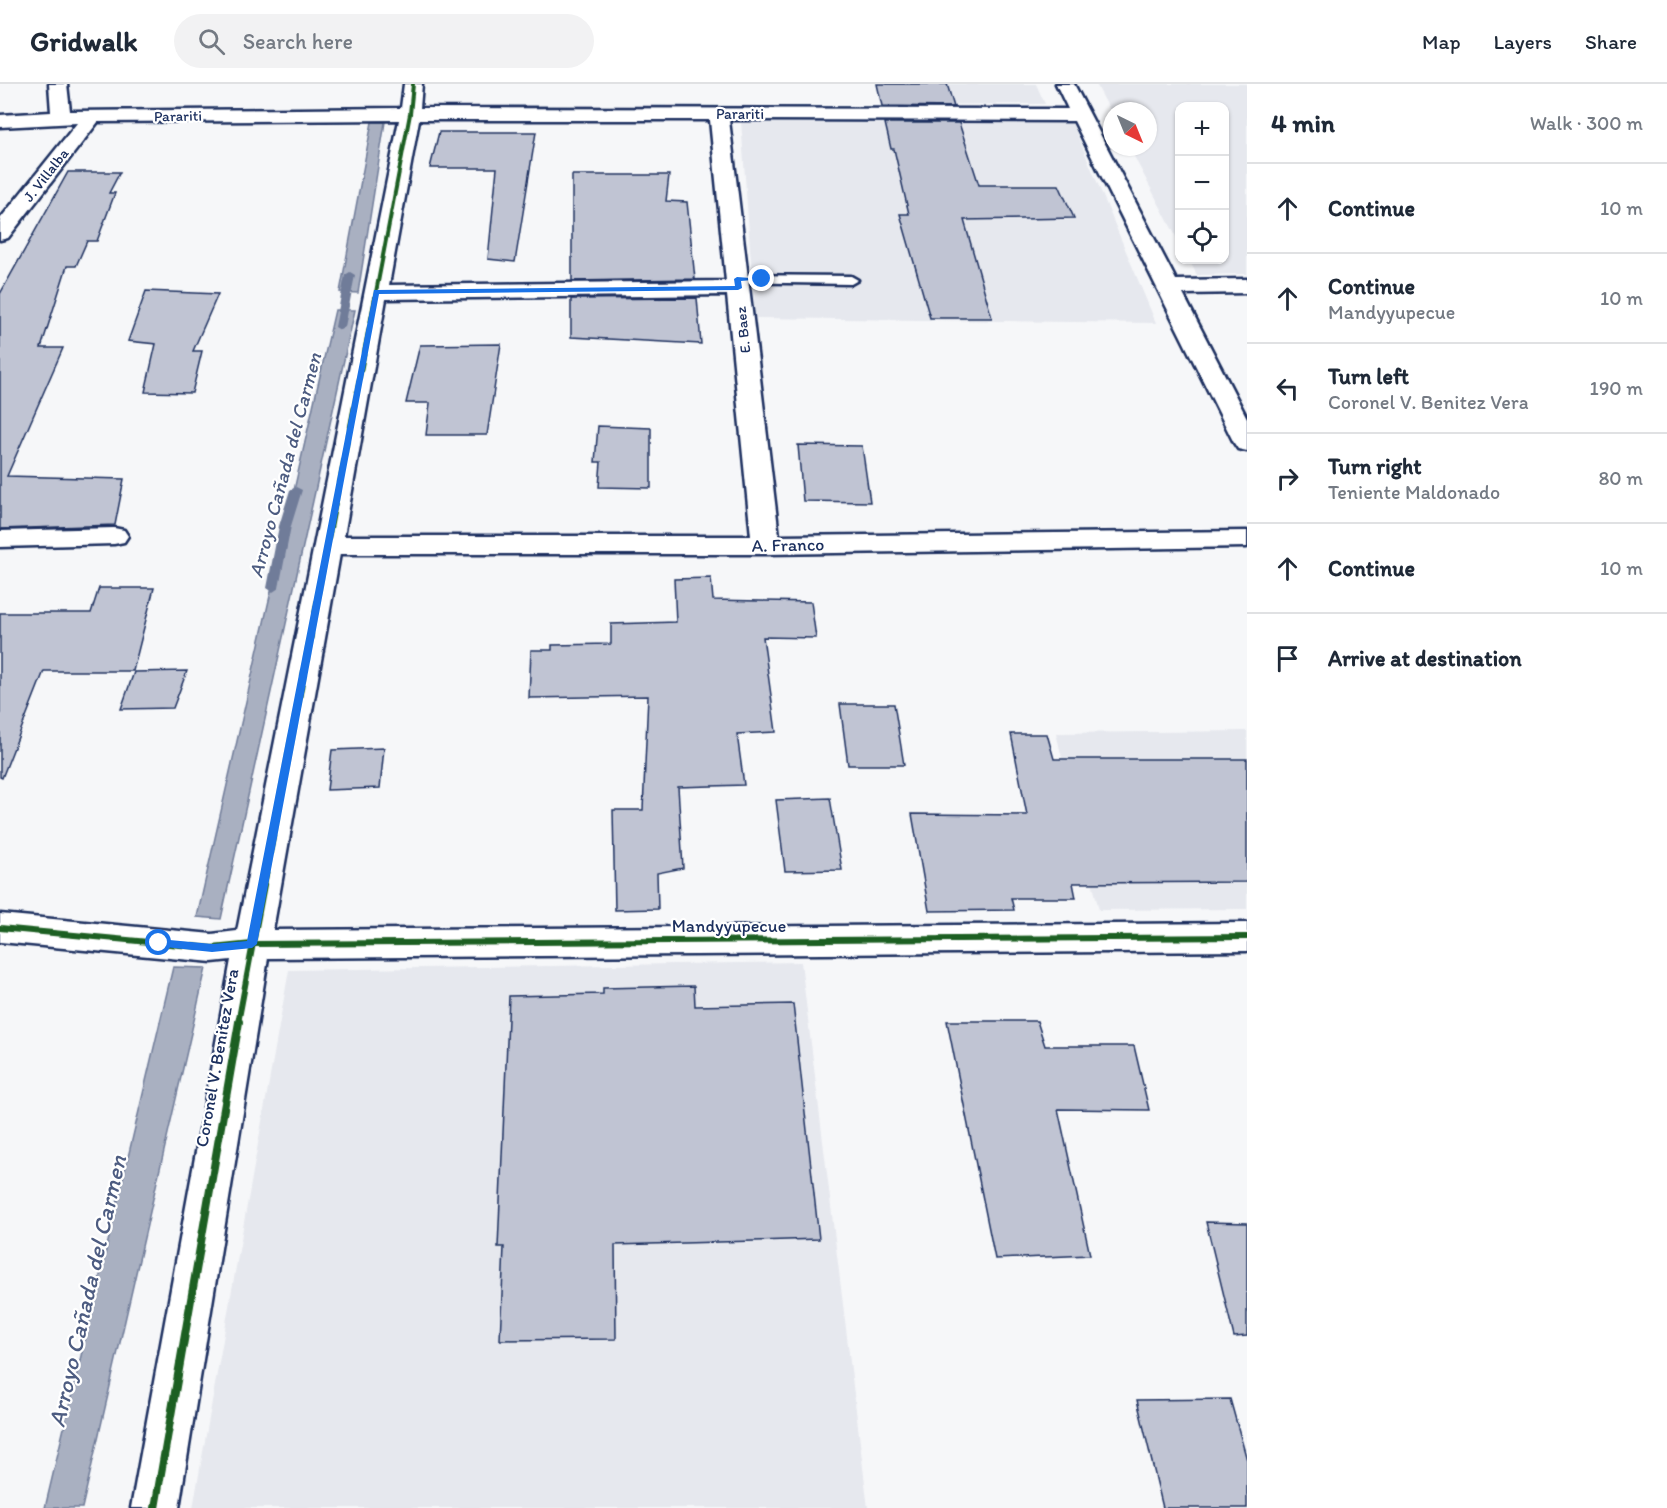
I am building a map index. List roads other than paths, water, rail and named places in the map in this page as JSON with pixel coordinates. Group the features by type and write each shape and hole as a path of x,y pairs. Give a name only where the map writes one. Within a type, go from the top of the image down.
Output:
{"street":[{"path":"58,84 61,117"},
{"path":"1065,84 1247,442"},
{"name":"Parariti","path":"0,122 61,117 356,114 407,104 719,114 1082,115"},
{"name":"Coronel V. Benitez Vera","path":"155,1508 252,944 376,292 407,104"},
{"name":"E. Baez","path":"719,114 766,545"},
{"name":"J. Villalba","path":"0,232 9,212 92,117"},
{"path":"376,292 738,284"},
{"path":"1170,287 1247,286"},
{"path":"0,539 114,536"},
{"name":"A. Franco","path":"328,545 766,545 1247,539"},
{"name":"Mandyyupecue","path":"0,928 212,948 252,944 1247,937"}],"lane":[{"path":"738,284 851,279"}],"water":[{"path":"372,122 385,122 358,293 340,292"},
{"path":"335,310 355,310 221,919 197,917"},
{"path":"173,967 206,968 82,1508 45,1508"}],"waterway":[{"name":"Arroyo Cañada del Carmen","path":"340,327 350,275"},
{"name":"Arroyo Cañada del Carmen","path":"273,588 285,526 296,490"}]}
